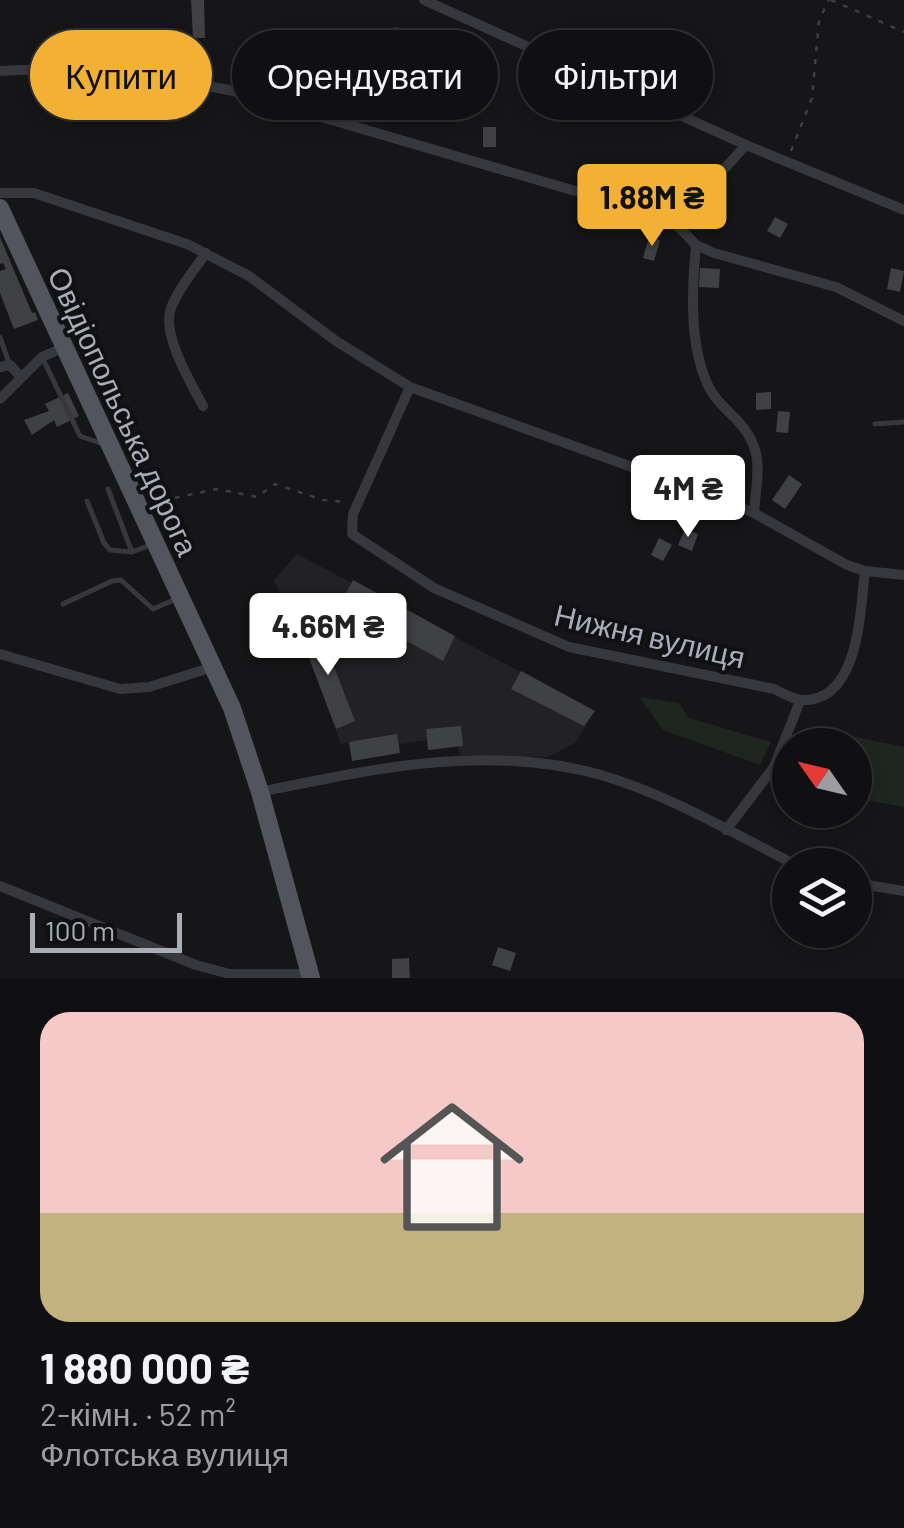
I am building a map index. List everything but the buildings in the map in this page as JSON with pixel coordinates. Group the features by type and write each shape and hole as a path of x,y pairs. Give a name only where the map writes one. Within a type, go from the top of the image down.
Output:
{"main road":[{"name":"Овідіопольська дорога","path":"0,208 238,721 310,976"}],"street":[{"path":"424,0 746,145 904,210"},
{"path":"0,71 39,68 188,82 230,90 644,211 675,223 696,245 714,253 836,287 904,321"},
{"path":"675,223 746,145"},
{"path":"0,193 34,193 161,233 249,276 324,332 410,387 754,512 848,565 866,571 904,574"},
{"path":"696,245 695,326 704,377 716,398 755,442 758,462 754,512"},
{"path":"204,406 182,366 168,318 206,253"},
{"path":"0,400 42,356 62,348"},
{"path":"5,366 22,377"},
{"path":"358,504 410,387"},
{"name":"Нижня вулиця","path":"358,504 350,526 352,534 434,588 532,634 569,648 774,689 800,701"},
{"path":"726,830 774,767 800,701 832,688 849,666 856,646 866,571"},
{"path":"0,654 120,689 149,687 213,667"},
{"path":"260,792 410,762 546,764 589,772 641,789 772,853"},
{"path":"872,885 904,890"},
{"path":"0,886 229,976 310,976"}],"lane":[{"path":"0,338 5,366"},
{"path":"42,356 80,436 109,446"},
{"path":"875,424 904,422"},
{"path":"108,489 132,552"},
{"path":"87,501 108,548 132,552 156,543"},
{"path":"63,604 112,580 122,580 153,609 181,597"}],"path":[{"path":"786,162 812,98 819,20 830,0 904,32"},
{"path":"132,494 174,498 217,489 257,497 281,484 323,500 358,504"}],"shaded area":[{"path":"297,554 595,711 575,743 548,757 460,755 458,745 428,750 427,740 350,752 348,742 341,744 300,634 274,580"},
{"path":"639,697 679,703 689,718 771,742 760,765 663,730"},
{"path":"872,740 904,747 904,807 872,801"}]}
